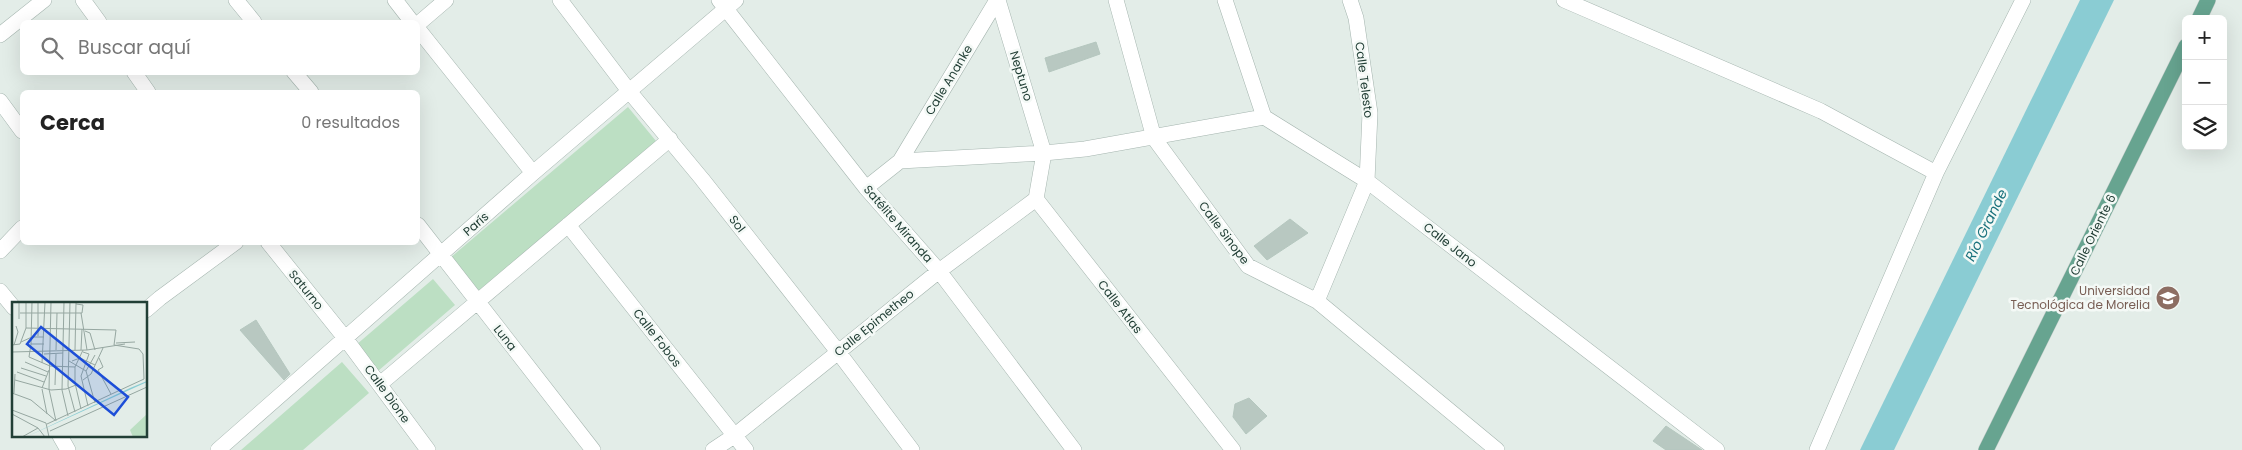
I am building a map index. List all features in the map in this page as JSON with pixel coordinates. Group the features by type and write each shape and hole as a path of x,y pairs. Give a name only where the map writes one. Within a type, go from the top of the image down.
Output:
{"main road":[{"path":"2201,15 2208,0"},
{"name":"Calle Oriente 6","path":"1986,450 2182,54"}],"street":[{"path":"0,35 44,0"},
{"path":"83,0 98,20"},
{"path":"236,0 252,20"},
{"path":"395,0 410,20"},
{"path":"420,22 446,0"},
{"name":"Sol","path":"560,0 629,91 670,139 838,352 912,450"},
{"name":"Neptuno","path":"997,0 1044,153"},
{"name":"Calle Ananke","path":"900,161 997,0"},
{"name":"Calle Sinope","path":"1116,0 1154,138 1248,266 1318,301 1497,450"},
{"path":"866,188 900,161 1044,153 1154,138 1264,117 1226,0"},
{"name":"Calle Telesto","path":"1318,301 1367,181 1370,113 1356,18 1350,0"},
{"path":"1564,0 1821,111 1936,173"},
{"path":"1817,450 1936,173 2022,0"},
{"name":"París","path":"218,450 727,3"},
{"name":"Satélite Miranda","path":"727,3 866,188 939,271 1074,450"},
{"path":"420,31 534,173"},
{"path":"136,75 147,90"},
{"path":"296,75 308,90"},
{"path":"0,100 20,128"},
{"name":"Calle Jano","path":"1264,117 1367,181 1717,450"},
{"path":"380,384 670,139"},
{"path":"1036,199 1044,153"},
{"name":"Calle Epimetheo","path":"713,450 734,436 939,271 1036,199"},
{"name":"Calle Atlas","path":"1036,199 1232,450"},
{"name":"Calle Fobos","path":"568,225 746,450"},
{"name":"Luna","path":"420,228 593,450"},
{"path":"0,251 20,230"},
{"path":"148,308 232,245"},
{"name":"Saturno","path":"270,245 345,338"},
{"path":"0,291 12,306"},
{"name":"Calle Dione","path":"345,338 428,450"},
{"path":"61,438 68,450"}],"green space":[{"path":"628,107 656,141 479,292 450,258"},
{"path":"433,279 455,305 378,371 356,345"},
{"path":"342,362 369,393 303,450 241,450"}],"water":[{"name":"Río Grande","path":"2080,0 2114,0 1894,450 1860,450"}],"building":[{"path":"1096,42 1100,54 1049,72 1045,58"},
{"path":"1290,219 1308,233 1267,260 1254,246"},
{"path":"256,320 290,374 284,380 240,330"},
{"path":"1249,398 1267,416 1246,434 1233,417 1235,404"},
{"path":"1666,426 1702,450 1666,450 1653,441"}],"place":[{"name":"Universidad Tecnológica de Morelia","path":"2168,298"}]}
